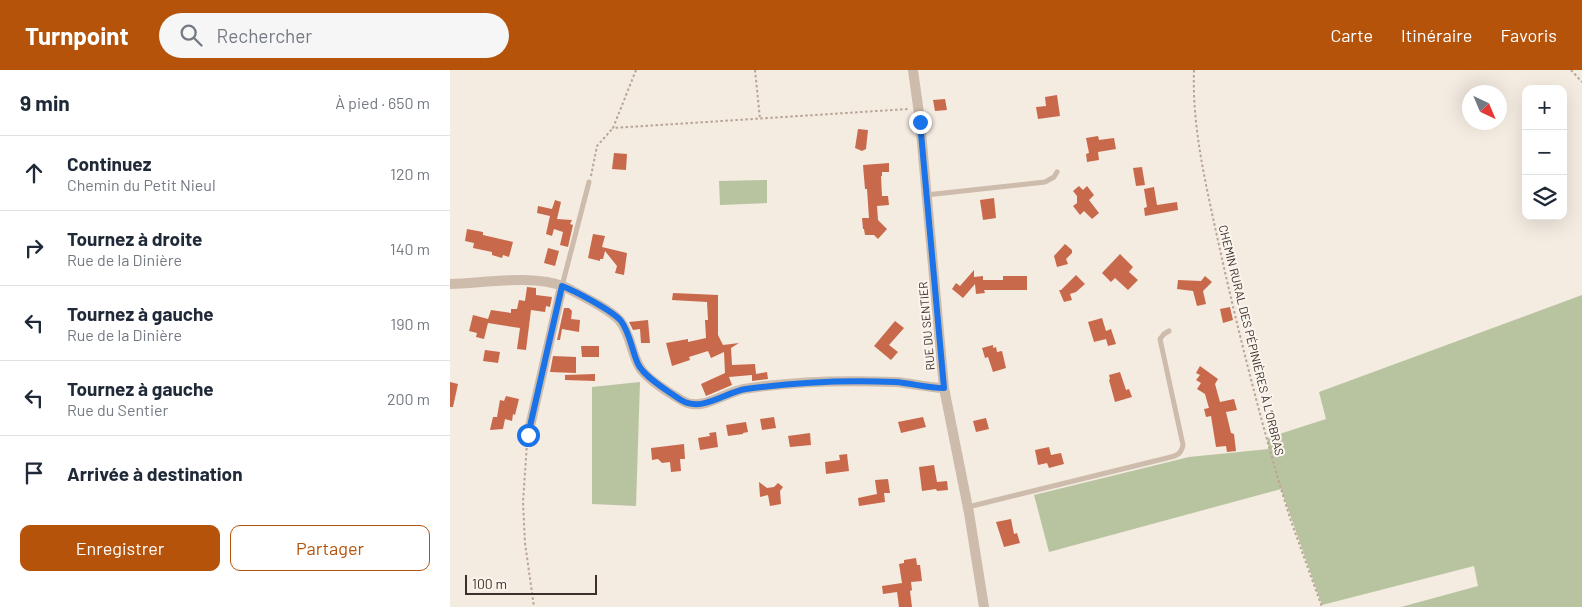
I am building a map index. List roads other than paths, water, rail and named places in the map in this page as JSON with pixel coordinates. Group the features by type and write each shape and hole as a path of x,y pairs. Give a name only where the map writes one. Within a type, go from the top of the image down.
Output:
{"street":[{"name":"RUE DU SENTIER","path":"913,70 920,123 944,388 968,507 984,607"},
{"path":"450,284 528,280 562,286 616,317 624,327 641,370 689,404 702,404 745,389 813,382 898,382 928,388 944,388"},
{"path":"528,435 562,286"}],"lane":[{"path":"926,195 1045,182 1054,178 1057,172"},
{"path":"562,286 589,182"},
{"path":"968,507 1166,458 1177,455 1182,451 1183,445 1160,339 1169,331"}]}
